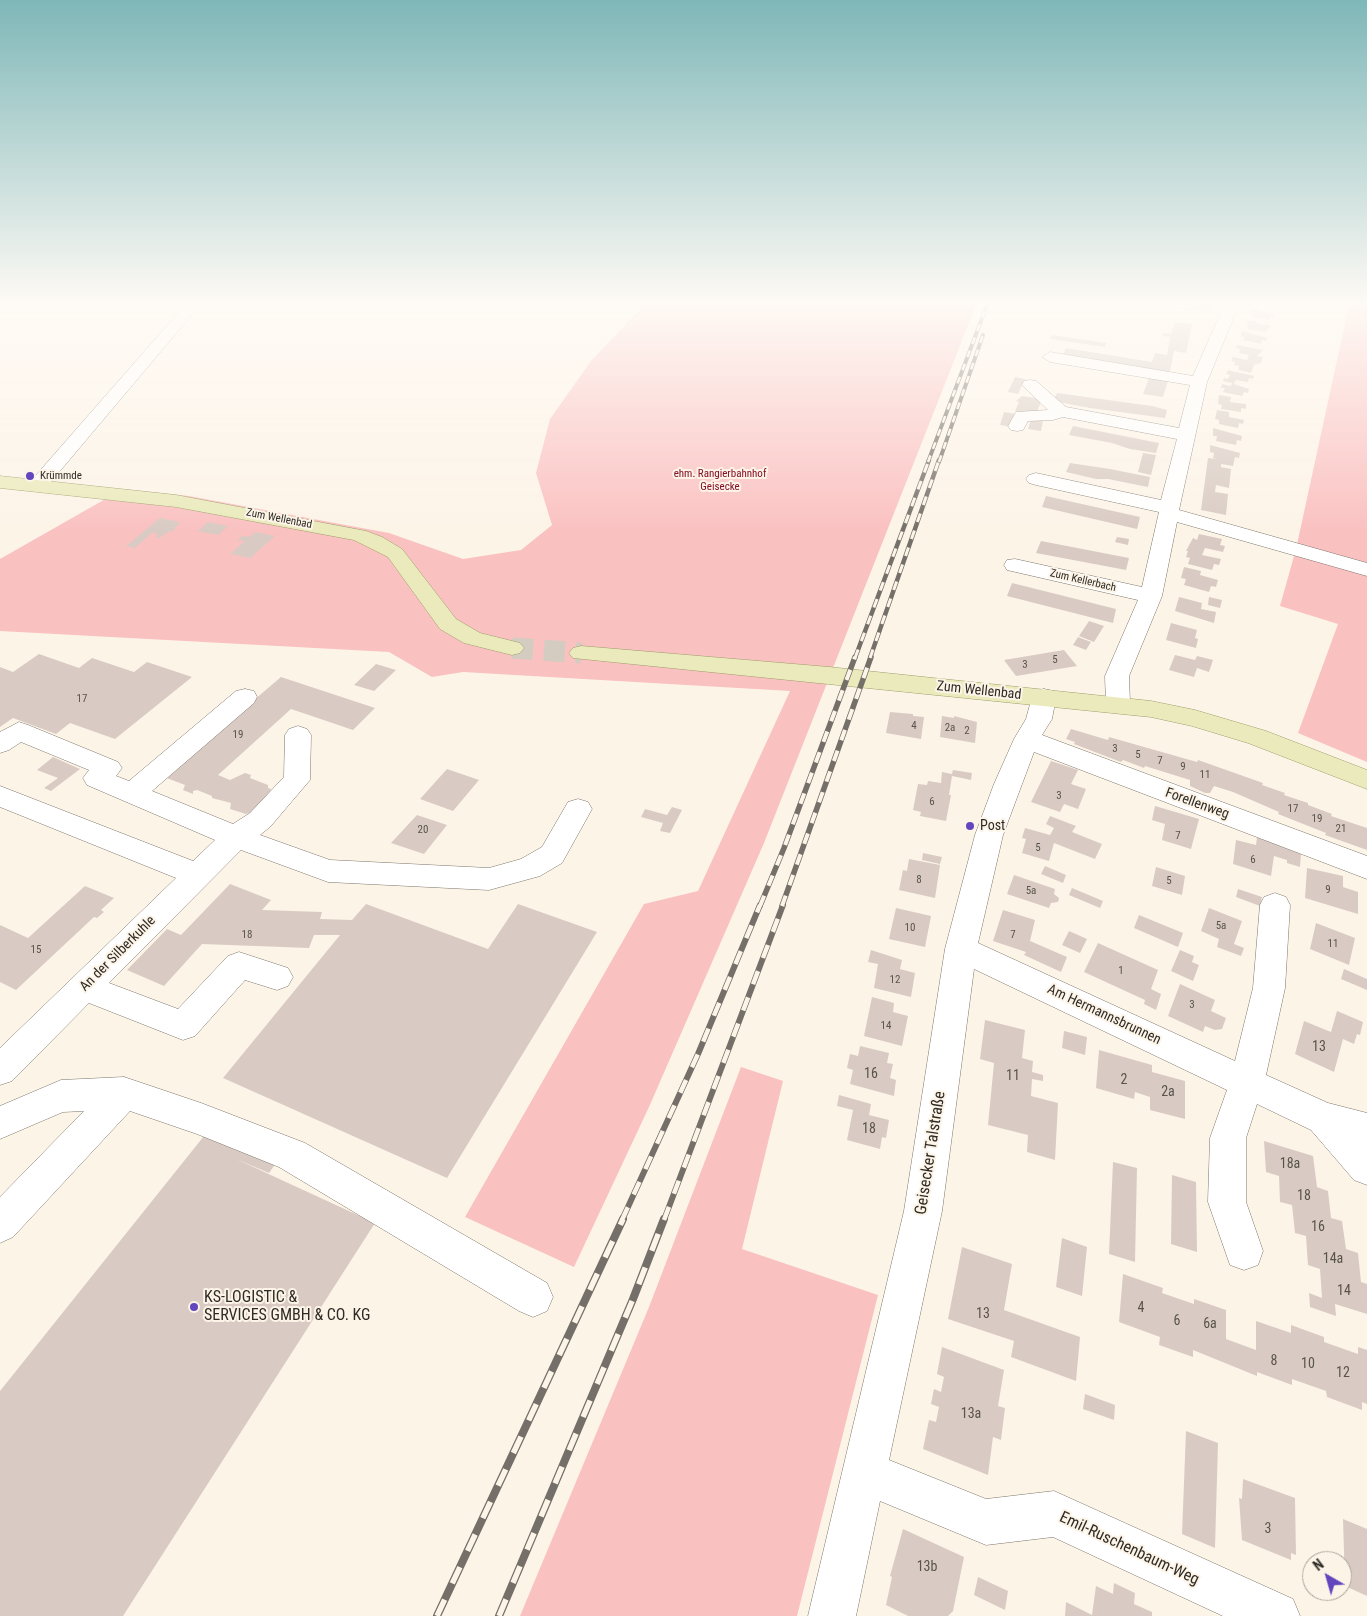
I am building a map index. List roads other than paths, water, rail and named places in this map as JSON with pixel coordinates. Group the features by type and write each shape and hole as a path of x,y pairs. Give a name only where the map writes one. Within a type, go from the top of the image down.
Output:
{"main road":[{"name":"Zum Wellenbad","path":"0,482 200,505 359,535 395,552 438,614 448,624 472,638 512,648"},
{"name":"Zum Wellenbad","path":"581,653 830,675 1118,704 1195,718 1257,737 1367,780"}],"street":[{"path":"37,486 128,380"},
{"path":"1118,704 1117,676 1151,596 1168,511 1199,382 1190,380"},
{"path":"1030,385 1060,411 1186,435"},
{"path":"1017,426 1022,416 1053,415 1060,411"},
{"path":"1036,479 1168,511 1367,570"},
{"name":"Zum Kellerbach","path":"1015,565 1151,596"},
{"path":"132,793 245,697"},
{"name":"Geisecker Talstraße","path":"832,1616 923,1212 961,949 989,835 1007,784 1027,739 1039,719 1044,697"},
{"path":"0,744 19,731 109,768 96,778 236,837 328,871 489,879 530,868 552,855 578,809"},
{"name":"An der Silberkuhle","path":"0,1070 236,837 260,820 297,780 298,735"},
{"name":"Forellenweg","path":"1027,739 1367,868"},
{"path":"0,796 198,875"},
{"path":"1244,1251 1227,1202 1228,1138 1247,1082 1269,988 1275,905"},
{"name":"Am Hermannsbrunnen","path":"961,949 1323,1118 1367,1168"},
{"path":"84,987 183,1026 238,965 277,977"},
{"path":"0,1123 61,1096 124,1093 201,1119 292,1155 533,1297"},
{"path":"0,1224 124,1093"},
{"path":"1323,1118 1367,1130"},
{"name":"Emil-Ruschenbaum-Weg","path":"865,1473 986,1522 1054,1514 1276,1616"}],"tunnel":[{"path":"512,648 581,653"}],"railway":[{"path":"928,462 959,380"},
{"path":"939,462 967,380"},
{"path":"855,658 929,460"},
{"path":"870,658 939,460"},
{"path":"760,906 784,848 855,657"},
{"path":"782,906 871,657"},
{"path":"622,1220 698,1054 760,905"},
{"path":"664,1220 783,905"},
{"path":"437,1616 623,1219"},
{"path":"499,1616 633,1299 664,1219"}],"place":[{"name":"Krümmde","path":"30,476"},
{"name":"Post","path":"970,826"},
{"name":"KS-LOGISTIC & SERVICES GMBH & CO. KG","path":"194,1307"}],"park label":[{"name":"ehm. Rangierbahnhof Geisecke","path":"720,480"}]}
